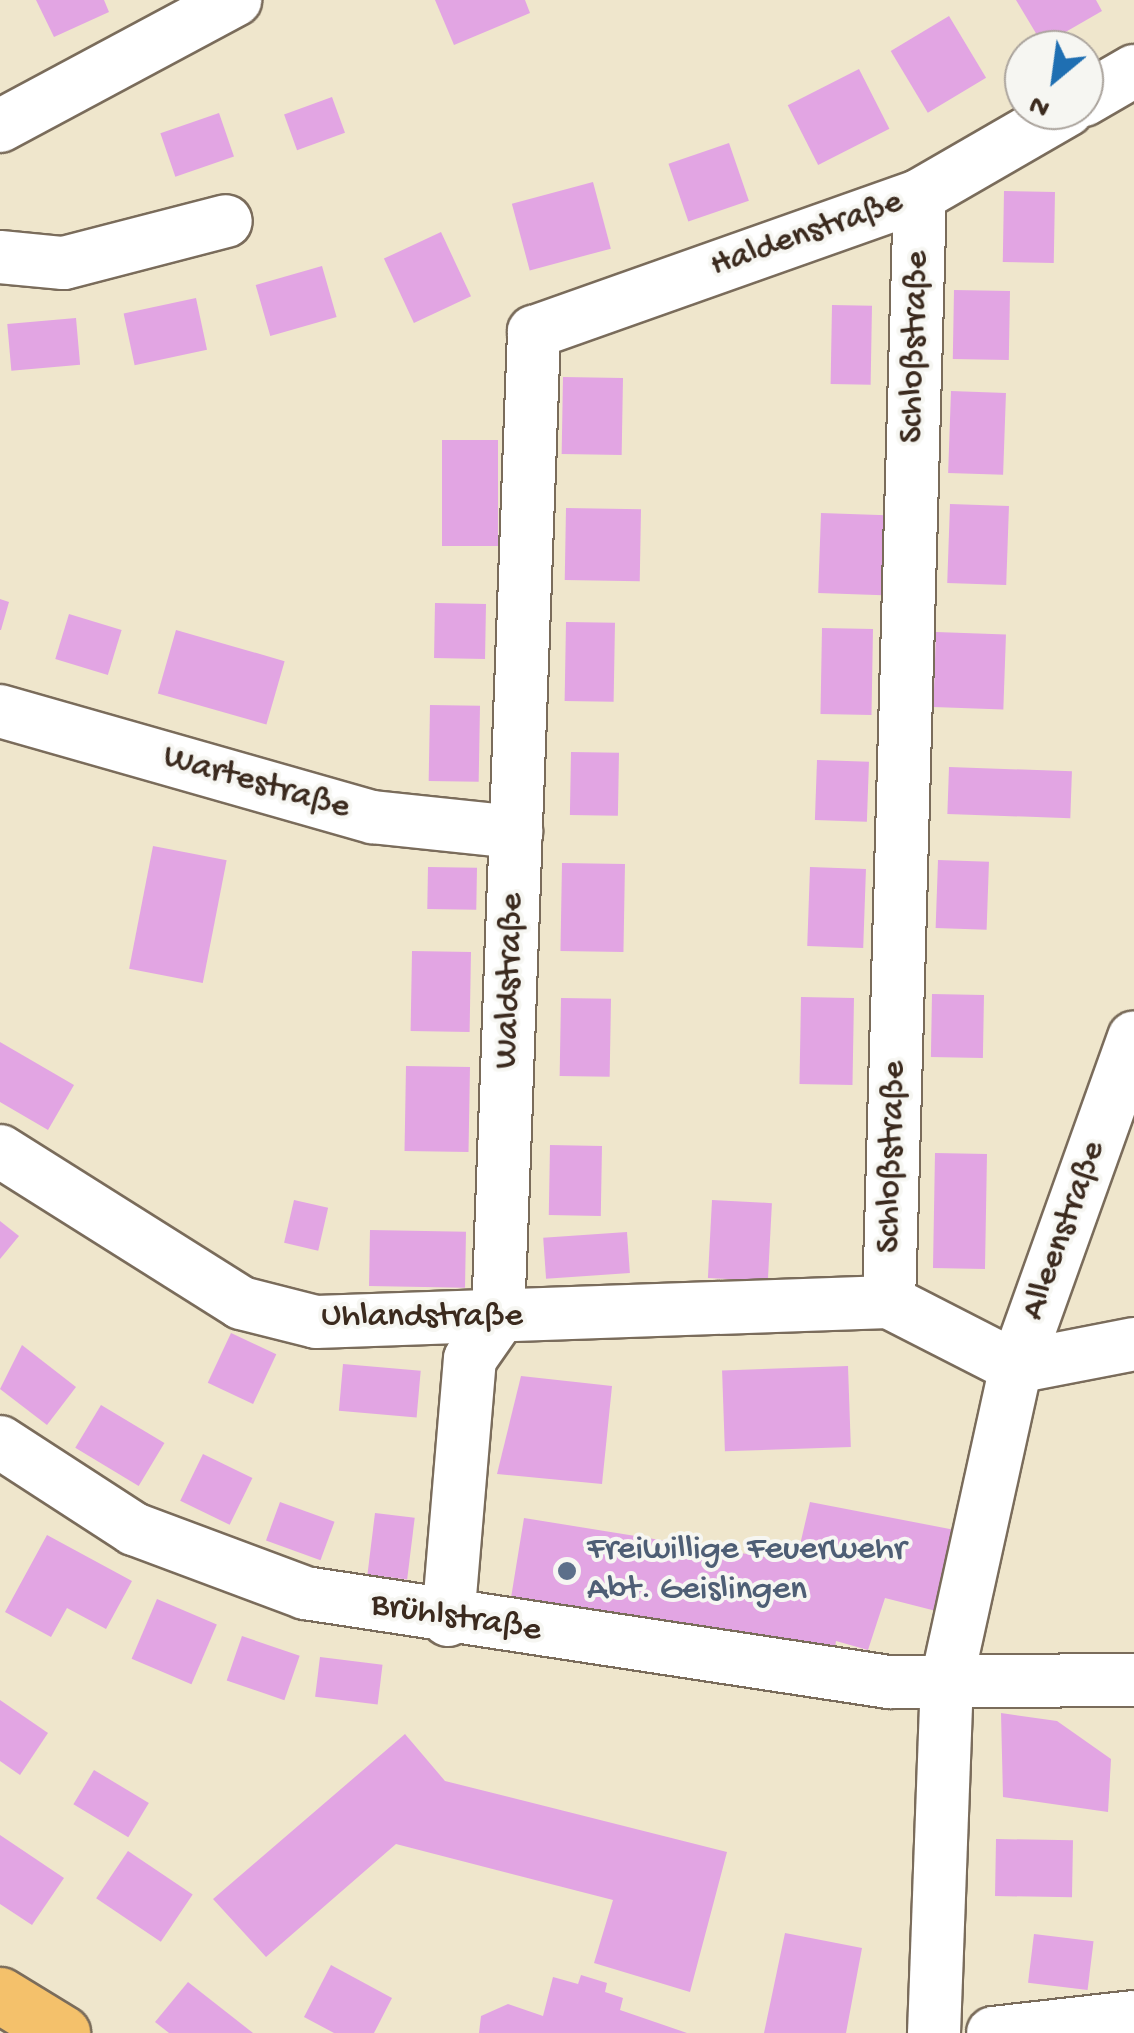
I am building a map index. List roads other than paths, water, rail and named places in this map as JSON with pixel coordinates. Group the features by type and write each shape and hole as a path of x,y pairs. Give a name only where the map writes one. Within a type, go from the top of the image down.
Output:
{"main road":[{"path":"0,1995 62,2033"}],"street":[{"path":"0,126 234,0"},
{"path":"1104,88 1134,71"},
{"name":"Haldenstraße","path":"534,332 920,195 1032,130"},
{"name":"Schloßstraße","path":"920,195 889,1302 1016,1367"},
{"path":"0,257 64,263 226,221"},
{"name":"Waldstraße","path":"498,1319 534,332"},
{"name":"Wartestraße","path":"0,711 373,817 516,832"},
{"name":"Alleenstraße","path":"1016,1367 1134,1038"},
{"name":"Uhlandstraße","path":"0,1151 240,1303 316,1322 498,1319 889,1302"},
{"path":"448,1620 470,1359 498,1319"},
{"path":"934,2033 947,1680 1016,1367 1134,1344"},
{"name":"Brühlstraße","path":"0,1442 134,1529 305,1593 448,1620 889,1682 1134,1680"},
{"path":"993,2033 1134,2017"}],"place":[{"name":"Freiwillige Feuerwehr Abt. Geislingen","path":"567,1571"}]}
